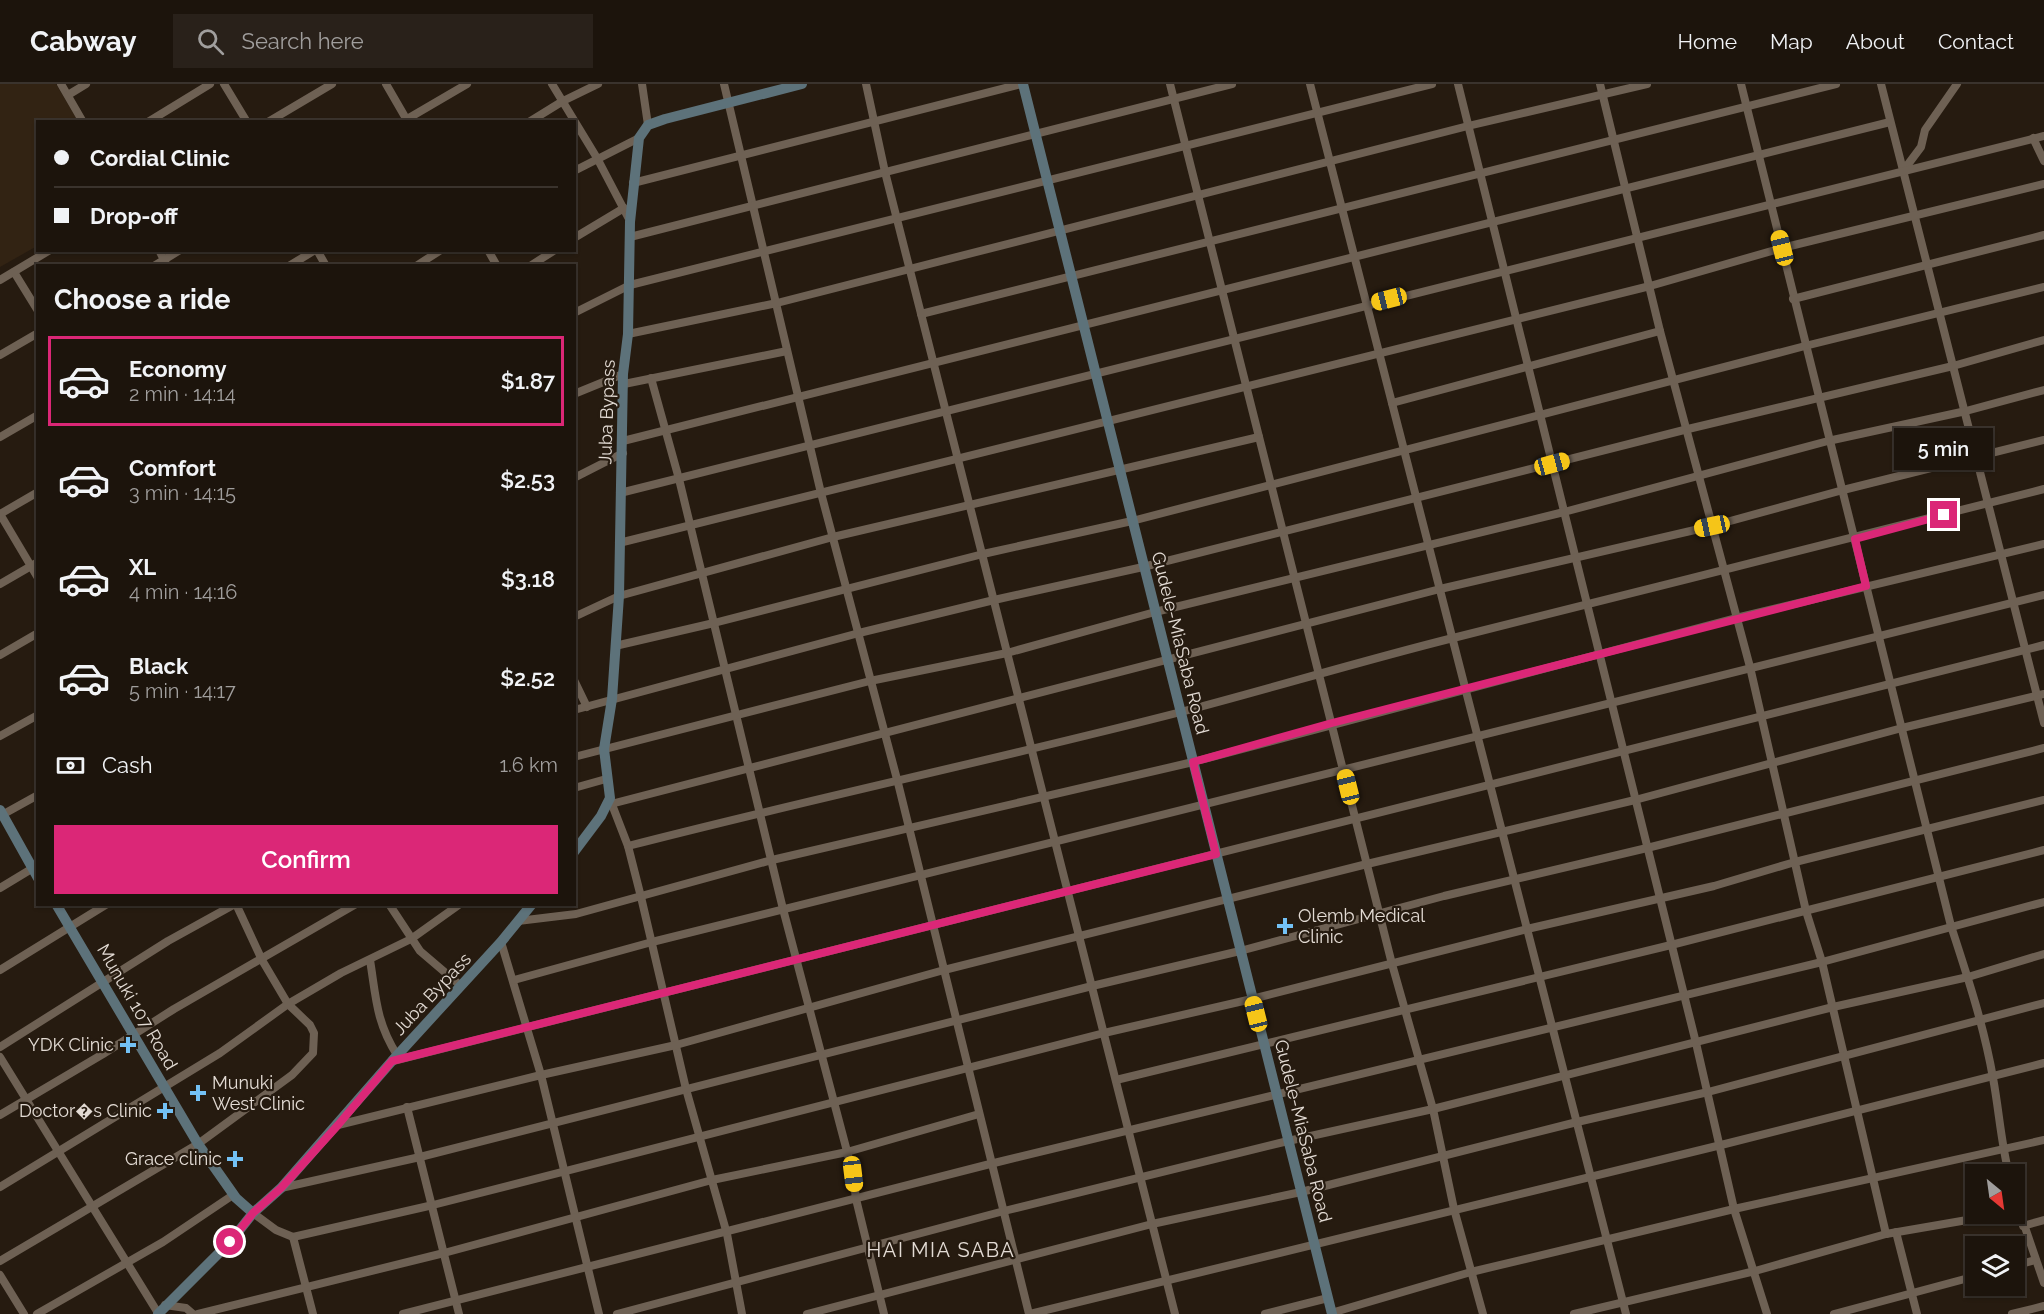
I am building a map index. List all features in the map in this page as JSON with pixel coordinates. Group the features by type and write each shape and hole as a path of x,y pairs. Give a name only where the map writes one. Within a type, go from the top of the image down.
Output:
{"main road":[{"path":"648,125 802,84"},
{"name":"Gudele-MiaSaba Road","path":"1022,84 1331,1313"},
{"name":"Juba Bypass","path":"611,801 606,778 604,749 612,699 619,596 620,493 630,285 630,222 639,138 648,125"},
{"path":"576,849 611,801"},
{"path":"1,814 35,870"},
{"name":"Munuki 107 Road","path":"57,906 198,1144 233,1195 253,1213"},
{"name":"Juba Bypass","path":"161,1311 230,1242 253,1213 281,1188 501,942 530,906"}],"street":[{"path":"61,84 82,120"},
{"path":"68,95 86,84"},
{"path":"151,120 210,84"},
{"path":"224,84 246,120"},
{"path":"271,120 332,84"},
{"path":"386,84 405,120"},
{"path":"408,120 467,84"},
{"path":"552,84 575,120"},
{"path":"532,120 563,100 598,84"},
{"path":"642,84 648,125"},
{"path":"724,84 821,493 898,783 990,1164 1029,1314 1590,1175 1721,1145 2044,1063"},
{"path":"866,84 896,218 935,362 945,410 1069,890 1175,1314"},
{"path":"633,183 1022,84"},
{"path":"1170,84 1392,964 1433,1109 1454,1209 1483,1314"},
{"path":"630,237 1232,84"},
{"path":"1310,84 1626,1314"},
{"path":"576,312 630,285 1432,84"},
{"path":"1458,84 1696,1043 1734,1209 1767,1314"},
{"path":"1600,84 1660,331 1750,667 1806,911 1822,962 1886,1234"},
{"path":"628,334 777,303 1468,126 1647,84"},
{"path":"1741,84 1828,441 1843,490 1951,926 1968,977 1993,1077 2006,1164"},
{"path":"921,314 1836,84"},
{"path":"1881,84 2015,602 2025,650 2040,695 2044,723"},
{"path":"1903,171 1921,147 1925,130 1957,84"},
{"path":"576,122 630,222"},
{"path":"623,441 1890,122"},
{"path":"620,493 2044,136"},
{"path":"576,170 639,138"},
{"path":"2033,138 2044,161"},
{"path":"619,543 1650,286 1782,248 1915,218 2044,184"},
{"path":"576,237 624,208"},
{"path":"1793,299 2044,235"},
{"path":"0,280 47,252"},
{"path":"166,263 178,252"},
{"path":"292,264 313,252"},
{"path":"419,264 438,252"},
{"path":"533,264 552,252"},
{"path":"14,272 36,309"},
{"path":"615,646 983,554 1132,521 1805,346 2044,287"},
{"path":"1392,403 1660,331"},
{"path":"0,354 36,334"},
{"path":"576,710 859,633 993,600 1143,567 1688,429 1953,366 2044,340"},
{"path":"576,393 624,379 651,378 787,351"},
{"path":"651,378 679,479 783,909 847,1152 884,1314"},
{"path":"576,756 870,681 1007,653 1155,612 1564,512 1828,441 1966,411 2044,390"},
{"path":"0,438 36,416"},
{"path":"576,616 619,596 833,537 1120,471 1259,436"},
{"path":"742,1314 727,1233 686,1089 628,846 611,801 1019,700 1440,589 1712,526 1843,490 2044,440"},
{"path":"576,477 623,453"},
{"path":"628,846 760,812 898,783 1180,712 1452,638 1724,572 2044,489"},
{"path":"0,584 34,564 0,514 36,493"},
{"path":"518,921 576,914 772,860 1193,762 1332,723 1466,691 1737,618 2044,544"},
{"path":"514,980 783,909 1344,772 1750,667 2044,595"},
{"path":"0,655 36,634"},
{"path":"370,960 376,1012 395,1058 2044,645"},
{"path":"576,684 587,707"},
{"path":"338,1125 541,1075 676,1045 944,970 1228,901 1367,864 1635,800 1772,765 1902,728 2040,695"},
{"path":"0,736 36,716"},
{"path":"281,1188 420,1157 2044,748"},
{"path":"576,787 606,778"},
{"path":"1,814 36,796"},
{"path":"253,1213 276,1230 293,1238 433,1205 832,1101 1104,1033 1252,999 1527,928 1714,886 1795,862 2044,800"},
{"path":"1116,1080 1264,1046 2044,850"},
{"path":"0,888 35,870"},
{"path":"404,1314 990,1164 1822,962 2044,902"},
{"path":"0,970 104,906"},
{"path":"0,1047 168,941 231,906"},
{"path":"0,1261 198,1144 292,1075 313,1053 314,1033 310,1024 288,1004 262,960 236,906"},
{"path":"0,1115 133,1036 174,1008 262,960 353,906"},
{"path":"391,906 411,939 432,963 461,986"},
{"path":"0,1187 220,1053 288,1004 411,939 457,906"},
{"path":"501,942 528,1025 566,1171 599,1314"},
{"path":"616,1314 1004,1211 1288,1141 1433,1109 1833,1007 1968,977 2044,954"},
{"path":"807,1314 1152,1224 1301,1192 1577,1122 1708,1092 2044,1003"},
{"path":"0,1057 127,1262 161,1311 186,1308 196,1314 444,1253 712,1180 847,1152 979,1114"},
{"path":"407,1107 459,1314"},
{"path":"1331,1313 1471,1272 1734,1209 2044,1140"},
{"path":"37,1314 163,1242 233,1195"},
{"path":"1574,1314 1755,1271 1886,1234 1965,1220"},
{"path":"2044,1220 2023,1226 2044,1283"},
{"path":"1896,1232 1917,1314"},
{"path":"293,1238 314,1314"},
{"path":"2025,1263 2035,1260"},
{"path":"0,1275 24,1314"},
{"path":"1834,1314 1965,1279"},
{"path":"1265,1314 1328,1298"},
{"path":"2012,1314 2044,1306"}],"shaded area":[{"path":"0,84 56,84 77,120 36,120 36,247 0,267"}],"place":[{"name":"Olemb Medical Clinic","path":"1285,926"},
{"name":"YDK Clinic","path":"128,1045"},
{"name":"Munuki West Clinic","path":"198,1093"},
{"name":"Doctor�s Clinic","path":"165,1111"},
{"name":"Grace clinic","path":"235,1159"}],"district":[{"name":"HAI MIA SABA","path":"941,1250"}],"route":[{"path":"230,1242 253,1213 281,1188 338,1125 392,1061 1216,854 1193,762 1332,723 1466,691 1737,618 1866,586 1855,539 1944,515"}]}
